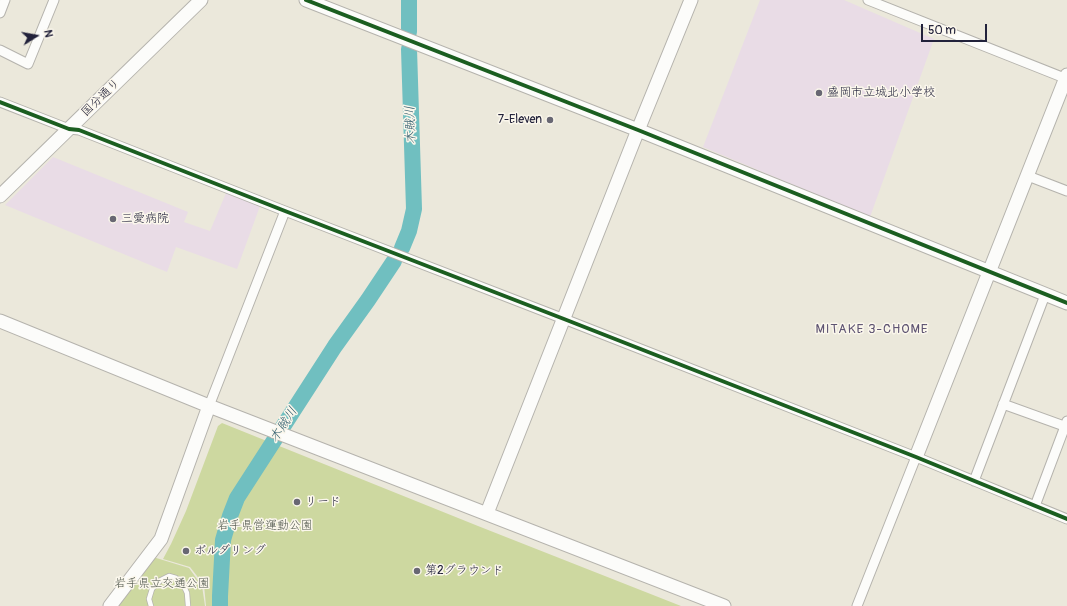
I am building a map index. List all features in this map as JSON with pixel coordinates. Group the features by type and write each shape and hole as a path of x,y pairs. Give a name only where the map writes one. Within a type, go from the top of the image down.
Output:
{"street":[{"path":"0,13 5,0"},
{"path":"0,50 28,64 54,0"},
{"name":"国分通り","path":"0,196 201,0"},
{"path":"306,0 638,130 1067,303"},
{"path":"487,514 638,130 691,0"},
{"path":"857,606 1067,78 868,0"},
{"path":"0,102 68,129 79,130 285,212 916,456 1067,519"},
{"path":"1028,176 1067,191"},
{"path":"110,606 161,539 209,406 285,212"},
{"path":"974,480 1045,295"},
{"path":"0,321 209,406 269,428 724,606"},
{"path":"1003,404 1066,424 1035,506"}],"lane":[{"path":"151,606 149,599 152,589 161,580 169,576 182,582 187,593 188,606"}],"shaded area":[{"name":"盛岡市立城北小学校","path":"760,0 844,0 934,39 870,217 703,147"},
{"path":"53,157 188,212 184,222 210,231 226,193 260,206 237,269 176,247 167,272 5,205"}],"green space":[{"name":"岩手県営運動公園","path":"222,423 681,606 206,606 204,585 190,567 163,559 186,511 218,426"},
{"name":"岩手県立交通公園","path":"153,557 189,568 202,586 205,606 116,606"}],"waterway":[{"name":"木賊川","path":"409,0 409,32"},
{"name":"木賊川","path":"402,248 409,231 414,209 409,49"},
{"name":"木賊川","path":"220,606 223,540 237,498 335,346 394,261"}],"cycle path":[{"path":"306,0 638,130 1067,303"},
{"path":"0,102 69,129 79,130 564,319 916,457 1067,519"}],"place":[{"name":"盛岡市立城北小学校","path":"819,93"},
{"name":"7-Eleven","path":"550,120"},
{"name":"三愛病院","path":"113,219"},
{"name":"リード","path":"297,502"},
{"name":"ボルダリング","path":"186,551"},
{"name":"第2グラウンド","path":"417,571"}],"district":[{"name":"MITAKE 3-CHOME","path":"872,330"}]}
